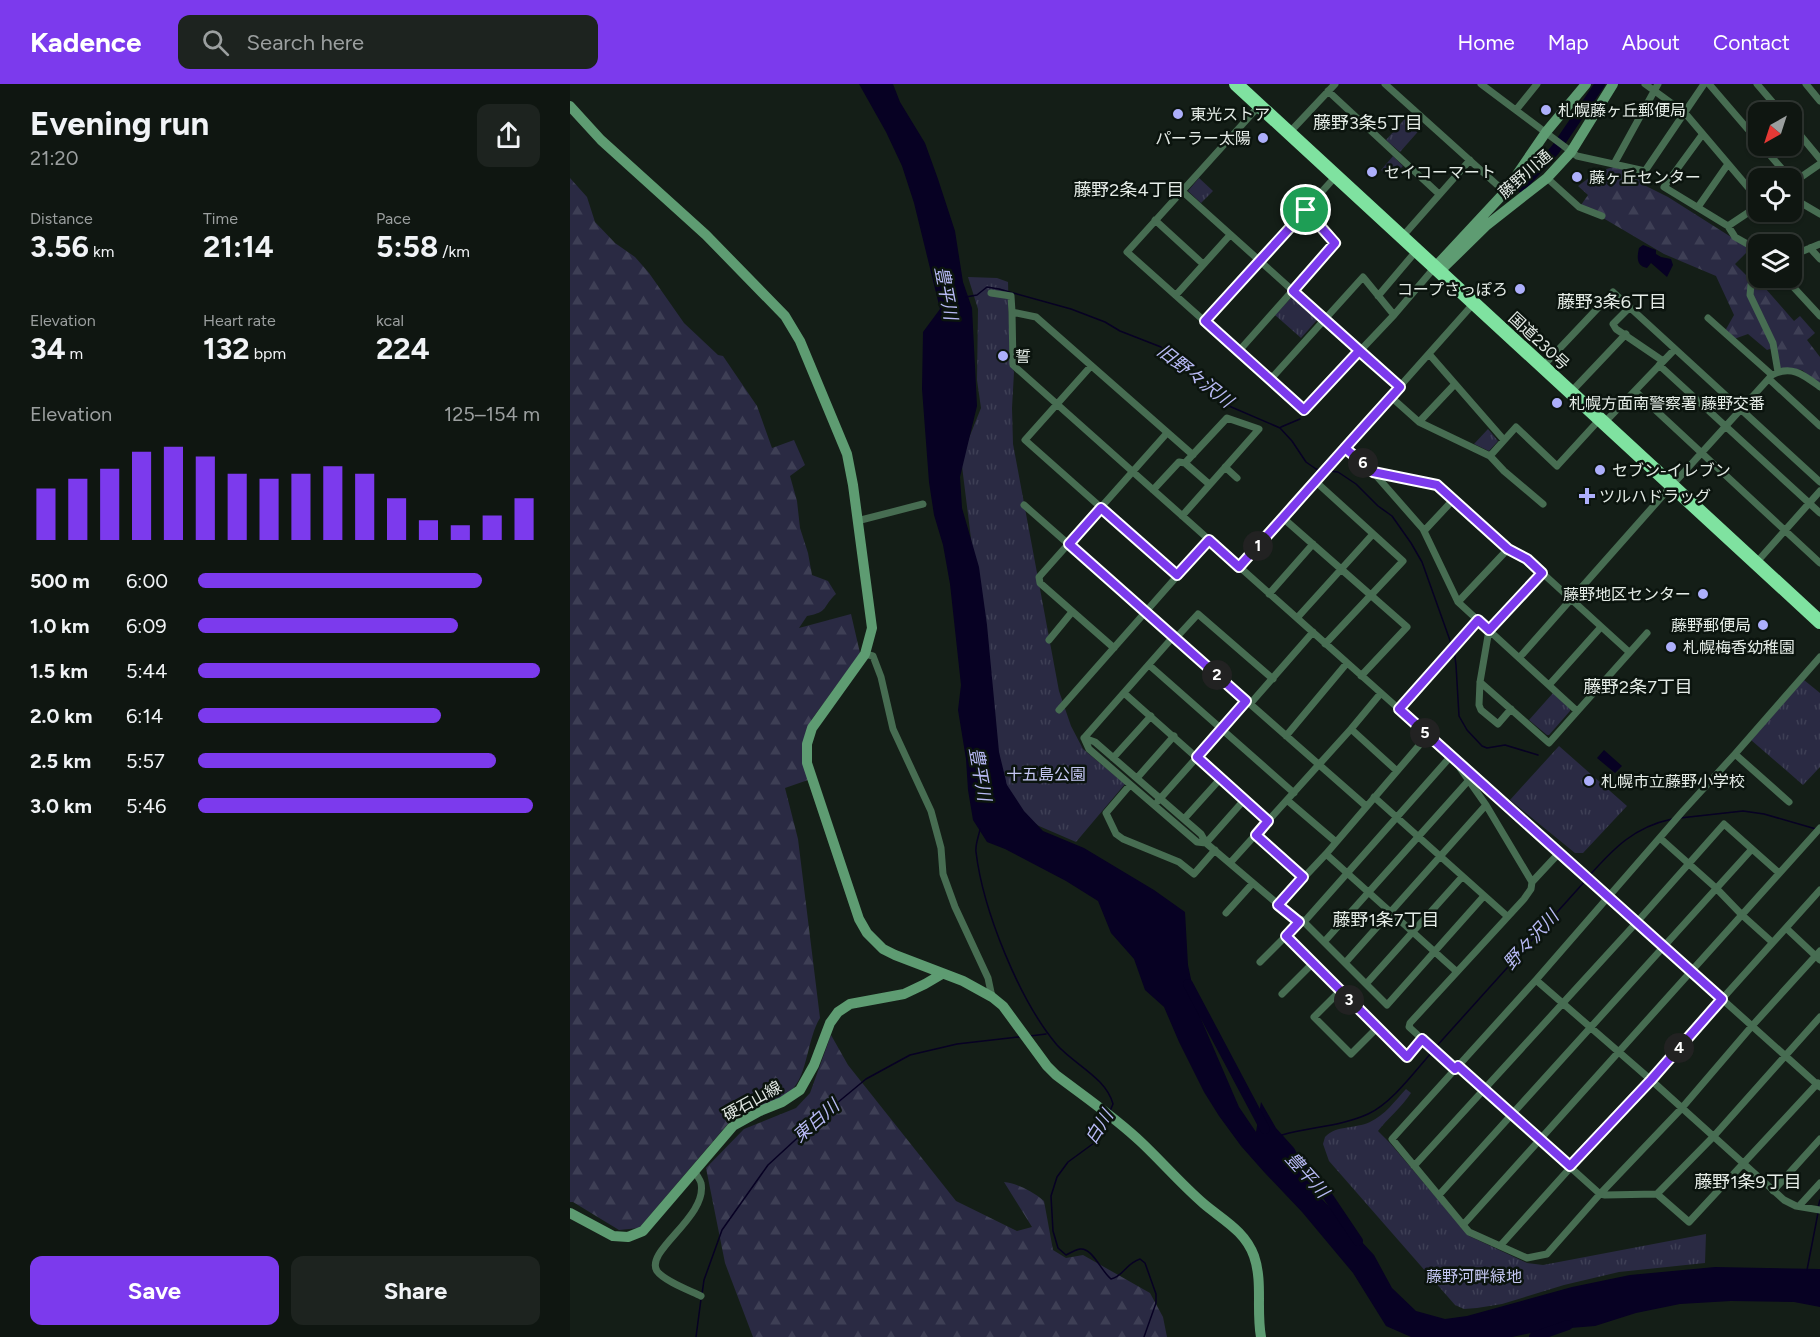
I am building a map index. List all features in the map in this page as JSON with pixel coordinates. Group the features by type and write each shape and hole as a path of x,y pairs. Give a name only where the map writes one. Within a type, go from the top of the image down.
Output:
{"highway":[{"name":"国道230号","path":"1236,84 1820,622"}],"street":[{"path":"1289,133 1335,84"},
{"path":"1385,84 1505,192"},
{"path":"1516,110 1537,84"},
{"name":"藤野川通","path":"1437,269 1505,192 1586,84"},
{"name":"藤野川通","path":"1437,269 1487,225 1547,178 1570,151 1613,84"},
{"path":"1645,84 1656,87 1685,113 1748,187"},
{"path":"1485,85 1577,156 1645,171 1704,84"},
{"path":"1709,84 1748,129"},
{"path":"1757,84 1772,102"},
{"path":"1806,84 1820,101"},
{"path":"1614,164 1656,87"},
{"path":"1328,91 1440,194"},
{"path":"570,106 601,140 706,235 785,316 800,341 847,454 872,628 865,654 812,728 807,744 807,763 859,919 876,944 889,952 963,981 992,997 1003,1006 1052,1071 1142,1143 1205,1205 1232,1225 1245,1239 1254,1255 1258,1274 1258,1320 1261,1337"},
{"path":"1259,106 1127,252 1304,410 1437,269"},
{"path":"1702,135 1665,187 1728,226 1735,237 1748,244"},
{"path":"1802,140 1819,164 1802,174"},
{"path":"1770,156 1780,168"},
{"path":"1402,237 1470,160"},
{"path":"1698,207 1728,164"},
{"path":"1205,321 1336,176"},
{"path":"1547,178 1580,207 1602,216"},
{"path":"1182,190 1400,387"},
{"path":"1802,203 1820,214"},
{"path":"1238,352 1335,243 1306,210"},
{"path":"1728,226 1748,213"},
{"path":"1155,220 1203,264"},
{"path":"1176,295 1230,235"},
{"path":"1802,251 1820,244"},
{"path":"1810,248 1820,259"},
{"path":"1378,296 1417,250"},
{"path":"1270,381 1362,277 1394,315"},
{"path":"1751,288 1750,295 1773,343 1773,375"},
{"path":"1794,288 1820,316"},
{"path":"1543,366 1613,292 1820,482"},
{"path":"992,293 1011,296 1012,366 1819,1084 1689,1222 1657,1194 1600,1194 1484,1089 1437,1053 1409,1027 1456,970 1531,889 1532,882 1559,853"},
{"path":"1239,567 1474,303"},
{"path":"1630,307 1614,324 1616,328 1661,363 1820,513"},
{"path":"1012,312 1036,317 1193,455"},
{"path":"1708,318 1773,375 1820,426"},
{"path":"1571,392 1626,334"},
{"path":"1490,456 1516,428 1557,466 1675,349"},
{"path":"1429,354 1504,440"},
{"path":"1091,366 1025,440 1177,575"},
{"path":"1519,658 1773,375 1792,371 1803,374 1820,387"},
{"path":"1419,422 1455,384"},
{"path":"1635,391 1820,563"},
{"path":"1391,397 1419,422 1490,456 1542,504"},
{"path":"1182,516 1259,429 1227,418 1185,463"},
{"path":"1114,648 1040,583 1039,577 1167,433"},
{"path":"1345,448 1373,472 1424,531 1458,602 1578,711"},
{"path":"1153,490 1179,462 1185,463 1209,484"},
{"path":"1225,467 1237,478"},
{"path":"1373,472 1437,485 1508,549 1527,559 1629,652"},
{"path":"1315,481 1403,561 1325,644"},
{"path":"1756,563 1820,491"},
{"path":"1424,531 1453,500"},
{"path":"857,520 923,504"},
{"path":"1024,505 1366,806"},
{"path":"1283,518 1407,627 1361,676"},
{"path":"1297,618 1373,534"},
{"path":"1059,710 1209,540"},
{"path":"1269,594 1313,544"},
{"path":"1458,602 1508,549"},
{"path":"1511,709 1498,724 1481,710 1479,705 1480,682 1489,630 1542,573"},
{"path":"1049,640 1072,612"},
{"path":"1084,738 1198,614 1273,679"},
{"path":"1399,709 1478,620"},
{"path":"1549,685 1601,627"},
{"path":"1155,805 1222,729 1273,679 1313,632"},
{"path":"1480,682 1549,743 1647,633"},
{"path":"865,654 873,656 881,677 893,729 931,811 941,848 943,874 955,907 988,978 992,997"},
{"path":"1786,928 1818,955 1752,1026 1682,1108 1600,1194 1547,1254 1527,1258 1469,1232 1392,1140 1819,660"},
{"path":"1286,736 1347,663"},
{"path":"1149,665 1294,793"},
{"path":"1124,693 1268,821"},
{"path":"1230,864 1381,693"},
{"path":"1113,758 1151,716"},
{"path":"1351,729 1397,771"},
{"path":"1278,905 1326,854 1428,735"},
{"path":"1137,778 1174,736"},
{"path":"1084,738 1095,742 1201,834 1206,843 1252,884 1324,942 1387,1005 1484,896"},
{"path":"1084,738 1089,749 1130,785 1197,842 1206,843"},
{"path":"1735,754 1789,802"},
{"path":"1451,756 1486,805 1532,882"},
{"path":"1260,962 1347,873 1451,756"},
{"path":"1184,819 1221,778"},
{"path":"1324,942 1469,780"},
{"path":"1130,785 1106,813 1116,834 1179,862 1194,874 1215,850"},
{"path":"1374,797 1506,916"},
{"path":"1206,843 1245,799"},
{"path":"1287,800 1336,842"},
{"path":"1345,963 1486,805"},
{"path":"1414,1166 1724,824 1779,873"},
{"path":"1463,1225 1820,828"},
{"path":"1256,835 1303,877"},
{"path":"1660,838 1773,942"},
{"path":"1439,1195 1752,849"},
{"path":"1326,854 1456,970"},
{"path":"1366,984 1462,877"},
{"path":"1226,913 1252,884"},
{"path":"1500,1246 1820,890"},
{"path":"1286,936 1407,1057 1424,1041"},
{"path":"1282,994 1313,963"},
{"name":"硬石山線","path":"570,1213 613,1236 628,1237 643,1231 733,1126 782,1102 800,1090 814,1065 830,1023 838,1012 850,1004 904,994 942,974"},
{"path":"1536,980 1784,1200 1820,1210"},
{"path":"1340,991 1314,1017 1351,1054 1377,1028"},
{"path":"1657,1194 1713,1137 1820,1017"},
{"path":"1773,1191 1820,1139"},
{"path":"695,1171 701,1184 699,1203 693,1214 662,1247 656,1266 658,1272 668,1279 702,1296"},
{"path":"1799,1206 1820,1183"}],"green space":[{"path":"1410,113 1423,126 1400,152 1386,140"},
{"path":"1393,156 1403,166 1391,179 1381,170"},
{"path":"1613,167 1646,176 1642,184 1668,197 1748,248 1748,251 1735,264 1746,275 1748,273 1748,288 1765,288 1794,321 1800,316 1815,333 1807,340 1820,357 1820,385 1802,370 1780,368 1776,347 1767,350 1748,334 1734,339 1725,331 1734,315 1716,276 1664,254 1581,205 1588,195 1578,186 1597,172"},
{"path":"570,178 587,197 595,222 615,243 635,257 684,323 718,355 723,356 757,406 772,448 794,440 805,465 790,476 812,575 828,581 836,594 822,611 807,616 799,628 851,614 860,653 812,719 802,746 808,780 785,788 798,839 820,1018 812,1036 801,1075 797,1084 786,1095 736,1117 639,1228 619,1230 570,1202"},
{"path":"1199,178 1213,191 1201,203 1188,191"},
{"name":"十五島公園","path":"968,277 997,278 1008,282 1010,360 1014,372 1013,444 1059,691 1071,726 1083,749 1125,784 1076,842 1039,826 1013,809 999,787 961,458 981,408 977,380 978,309"},
{"path":"1292,297 1317,320 1301,338 1275,315"},
{"path":"1488,429 1498,441 1489,451 1474,444"},
{"path":"1804,680 1820,693 1820,767 1803,785 1751,740"},
{"path":"1553,693 1570,711 1547,735 1529,720"},
{"path":"1559,746 1627,806 1583,853 1575,853 1510,800"},
{"path":"831,1035 848,1065 956,1201 1017,1231 1032,1227 1004,1182 1020,1186 1035,1194 1044,1201 1053,1250 1066,1258 1083,1255 1150,1293 1163,1317 1167,1337 753,1337 725,1263 706,1168 744,1129 796,1108 810,1093"},
{"name":"藤野河畔緑地","path":"1406,1089 1411,1093 1378,1131 1469,1236 1527,1263 1543,1265 1706,1234 1705,1263 1619,1272 1564,1285 1502,1304 1464,1309 1455,1305 1329,1161 1323,1144 1329,1133 1364,1124 1380,1116"}],"water":[{"path":"859,84 893,84 900,102 925,143 955,231 963,282 972,308 977,406 960,477 962,508 979,567 999,752 1007,785 1024,811 1043,831 1084,848 1154,890 1185,912 1188,965 1198,1012 1239,1107 1256,1132 1261,1102 1276,1128 1294,1148 1322,1199 1374,1255 1392,1288 1416,1311 1445,1319 1467,1316 1572,1287 1630,1275 1715,1267 1820,1269 1820,1307 1794,1302 1731,1301 1680,1304 1636,1313 1595,1326 1545,1330 1512,1337 1411,1337 1386,1326 1353,1273 1302,1212 1241,1146 1219,1116 1204,1092 1164,1007 1145,990 1134,959 1111,933 1098,901 1066,881 987,842 973,820 968,790 966,759 958,710 961,685 950,584 929,482 922,389 923,332 940,309 914,203 902,166"},
{"path":"1643,245 1656,250 1656,254 1661,257 1671,259 1673,265 1667,277 1651,263 1647,268 1639,263 1639,248"},
{"path":"1604,750 1622,766 1615,773 1597,758"}],"waterway":[{"path":"1521,187 1555,150 1600,84"},
{"name":"旧野々沢川","path":"966,297 977,295 987,287 999,289 1071,309 1161,347 1229,406 1280,428 1306,462 1321,470"},
{"path":"1281,427 1300,419"},
{"name":"旧野々沢川","path":"1329,471 1338,472 1356,484 1378,506 1392,516 1411,543 1422,562 1452,646"},
{"name":"旧野々沢川","path":"1454,650 1459,716 1467,730 1482,746 1487,748 1505,745 1538,755"},
{"name":"野々沢川","path":"1680,818 1743,811 1764,814 1816,829"},
{"name":"野々沢川","path":"1589,876 1607,856 1636,833 1672,819"},
{"name":"白川","path":"980,829 976,849 980,875 986,900 1005,953 1029,1004 1043,1026 1057,1045 1104,1087 1113,1104 1110,1111"},
{"name":"野々沢川","path":"1435,1048 1586,880"},
{"name":"豊平川","path":"1188,984 1265,1129"},
{"name":"東白川","path":"1030,1036 1046,1034"},
{"name":"東白川","path":"702,1294 704,1280 722,1230 768,1165 866,1079 910,1055 957,1044 1019,1037"},
{"name":"野々沢川","path":"1282,1135 1348,1121 1368,1114 1394,1095 1432,1052"},
{"name":"白川","path":"1106,1118 1094,1143 1068,1162 1057,1177 1051,1196 1053,1231 1058,1248 1066,1255 1078,1249 1084,1249 1111,1279 1135,1261 1140,1259 1145,1263 1156,1294 1156,1303 1144,1337"},
{"name":"豊平川","path":"1298,1160 1327,1195 1358,1241"},
{"path":"1818,1208 1820,1200"},
{"path":"1807,1270 1818,1213"},
{"name":"東白川","path":"696,1337 701,1299"},
{"name":"豊平川","path":"1534,1337 1568,1325"}],"place":[{"name":"札幌藤ヶ丘郵便局","path":"1546,110"},
{"name":"東光ストア","path":"1178,114"},
{"name":"パーラー太陽","path":"1263,138"},
{"name":"セイコーマート","path":"1372,172"},
{"name":"藤ヶ丘センター","path":"1577,177"},
{"name":"コープさっぽろ","path":"1520,289"},
{"name":"誓","path":"1003,356"},
{"name":"札幌方面南警察署 藤野交番","path":"1557,403"},
{"name":"セブン-イレブン","path":"1600,470"},
{"name":"ツルハドラッグ","path":"1587,496"},
{"name":"藤野地区センター","path":"1703,594"},
{"name":"藤野郵便局","path":"1763,625"},
{"name":"札幌梅香幼稚園","path":"1671,647"},
{"name":"札幌市立藤野小学校","path":"1589,781"}],"district":[{"name":"藤野3条5丁目","path":"1368,123"},
{"name":"藤野2条4丁目","path":"1129,190"},
{"name":"藤野3条6丁目","path":"1612,302"},
{"name":"藤野2条7丁目","path":"1638,687"},
{"name":"藤野1条7丁目","path":"1386,920"},
{"name":"藤野1条9丁目","path":"1748,1182"}],"route":[{"path":"1306,210 1205,321 1304,410 1359,351 1400,387 1345,448 1373,472 1437,485 1508,549 1527,559 1542,573 1489,630 1478,620 1399,709 1722,999 1651,1080 1570,1166 1458,1066 1455,1069 1422,1039 1407,1057 1286,936 1299,922 1278,905 1303,877 1256,835 1268,821 1197,757 1246,701 1069,544 1101,508 1177,575 1209,540 1239,567 1328,468 1345,448 1391,397 1400,387 1293,291 1335,243 1306,210"}]}
